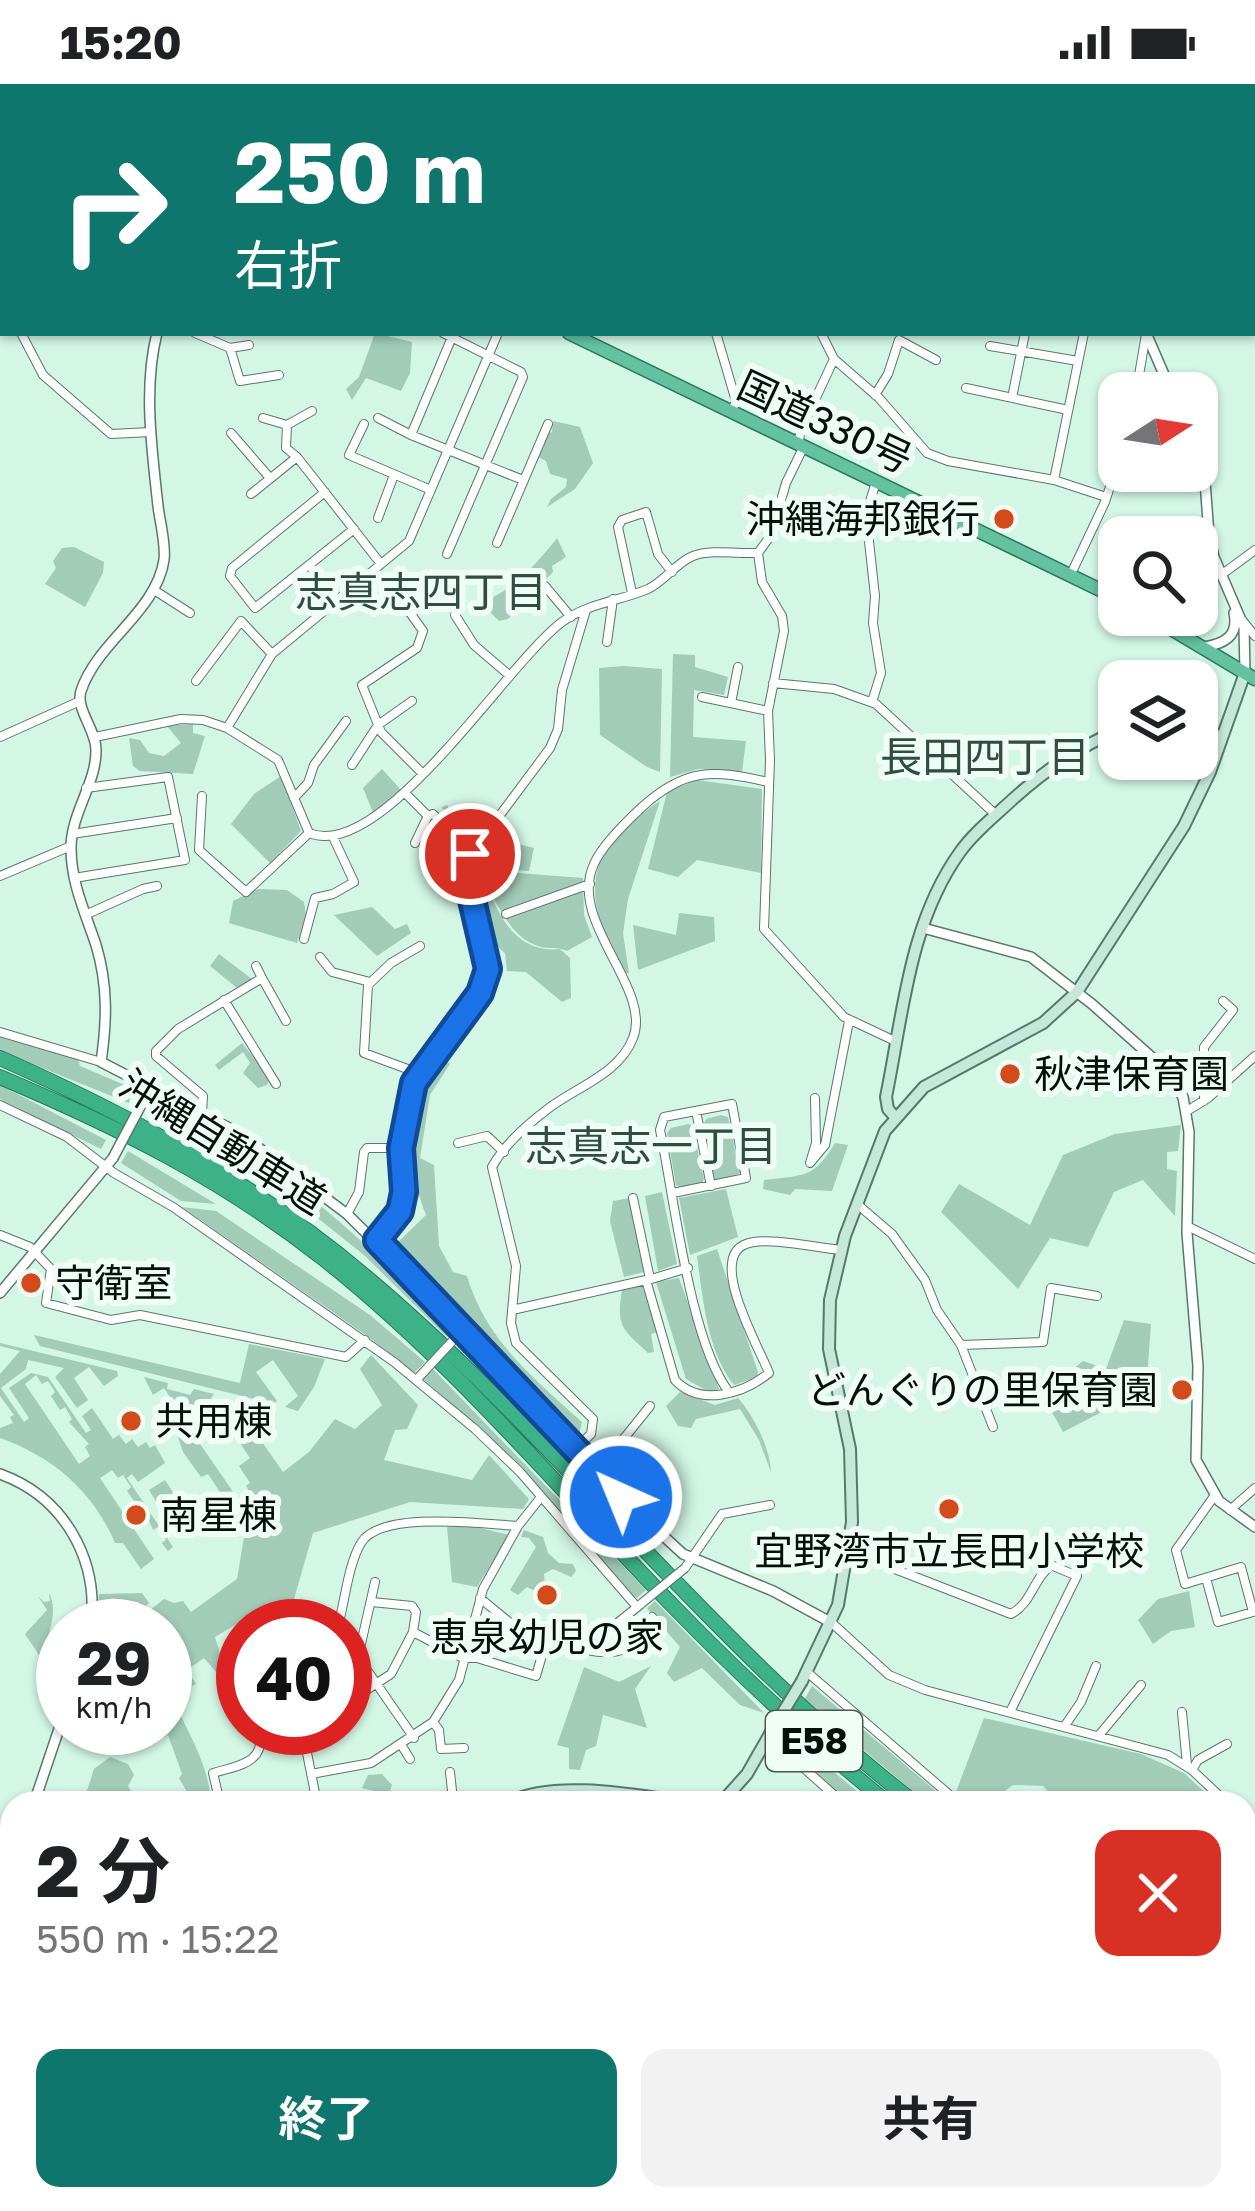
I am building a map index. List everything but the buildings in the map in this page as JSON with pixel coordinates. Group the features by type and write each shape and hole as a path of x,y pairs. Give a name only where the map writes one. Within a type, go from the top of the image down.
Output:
{"highway":[{"name":"国道330号","path":"575,336 1098,588"},
{"path":"1185,636 1252,673"},
{"name":"沖縄自動車道","path":"0,1058 143,1125 206,1161 364,1274 473,1374 751,1660 900,1791"},
{"name":"沖縄自動車道","path":"0,1077 144,1140 271,1220 323,1259 378,1304 509,1434 742,1676 874,1791"}],"main road":[{"path":"731,1791 805,1676 832,1623 854,1503 850,1449 828,1322 841,1250 895,1117 924,1087 1043,1024 1077,992 1184,826 1252,673"},
{"path":"1218,736 1222,738"},
{"path":"895,1117 887,1109 886,1097 905,990 923,928 957,855 1061,759 1098,740"}],"street":[{"path":"23,336 43,375 111,434 153,432"},
{"path":"101,1062 107,1002 74,878 71,840 97,756 95,737 80,701 95,666 154,590 164,548 149,377 156,336"},
{"path":"203,336 230,348 249,345"},
{"path":"410,435 447,336"},
{"path":"447,554 523,377 449,336"},
{"path":"227,728 272,654 409,541 497,336"},
{"path":"717,336 736,401 732,411"},
{"path":"822,336 834,359 875,394 927,453 1054,480 1106,497"},
{"path":"1012,398 1024,336"},
{"path":"1054,480 1083,336"},
{"path":"1140,372 1146,336"},
{"path":"1147,336 1163,372"},
{"path":"875,394 888,374 898,340 936,360"},
{"path":"990,346 1078,361"},
{"path":"230,348 240,381 279,375"},
{"path":"834,359 800,432 801,445 771,535 758,553 762,582 782,616 784,631 768,711 764,929 849,1021 898,1042"},
{"path":"966,388 1068,410"},
{"path":"262,418 287,425 312,411"},
{"path":"378,418 524,480"},
{"path":"364,424 349,455 431,490"},
{"path":"497,544 548,424"},
{"path":"287,425 286,448 381,564"},
{"path":"231,433 270,478"},
{"path":"250,494 297,457"},
{"path":"378,518 394,476"},
{"path":"872,702 881,674 866,514 876,480"},
{"path":"254,608 230,577 232,568 325,492"},
{"path":"1071,574 1108,492"},
{"path":"1204,647 1230,637 1236,620 1209,535 1206,492"},
{"path":"632,593 619,527 622,520 646,512 658,554 672,572"},
{"path":"196,681 254,608 353,529"},
{"path":"1220,575 1255,550"},
{"path":"95,737 181,719 203,719 227,728 278,760 309,833 323,839 333,837 370,821 405,793 532,649 571,616 649,589 692,556 758,553"},
{"path":"545,586 571,616"},
{"path":"393,589 423,631 417,648 362,685 378,725 423,774"},
{"path":"154,590 190,613"},
{"path":"607,642 613,598"},
{"path":"1232,604 1255,636"},
{"path":"377,1240 400,1211 404,1192 401,1148 414,1083 480,993 488,969 468,858 550,748 586,609"},
{"path":"455,615 474,646 509,675"},
{"path":"1241,619 1252,673"},
{"path":"242,622 272,654"},
{"path":"731,703 738,668"},
{"path":"773,682 834,689 872,702 996,815"},
{"path":"702,697 768,711"},
{"path":"0,737 80,701"},
{"path":"352,765 378,725 412,701"},
{"path":"294,798 346,721"},
{"path":"575,1449 591,1434 593,1420 511,1333 516,1266 492,1167 547,1109 602,1074 635,1034 635,1013 597,926 590,884 594,864 638,811 677,780 703,773 768,782"},
{"path":"74,878 185,860 169,777 85,788"},
{"path":"405,793 428,816"},
{"path":"202,796 200,850 246,892 309,833"},
{"path":"415,844 428,816 433,814 441,822"},
{"path":"0,876 71,840 177,818"},
{"path":"304,939 315,898 354,882 333,837"},
{"path":"506,914 590,884"},
{"path":"85,916 158,886"},
{"path":"923,928 1031,957 1165,1069 1187,1111 1187,1226 1198,1366 1196,1460 1215,1495 1255,1527"},
{"path":"420,946 371,982 364,1052 421,1074"},
{"path":"320,957 332,972 371,982"},
{"path":"256,966 286,1021"},
{"path":"202,1112 203,1096 178,1078 156,1051 178,1029 262,978"},
{"path":"224,1000 276,1084"},
{"path":"1204,1101 1204,1047 1233,1010 1223,1000"},
{"path":"815,1098 816,1143 810,1162 825,1145 849,1021"},
{"path":"0,1032 101,1062 202,1112 267,1151 377,1240 688,1564 773,1591 832,1623 889,1675 925,1690 1141,1745 1190,1768 1214,1791"},
{"path":"1187,1111 1255,1056"},
{"path":"0,1293 110,1163 151,1086"},
{"path":"673,1193 746,1178 732,1104 664,1117 660,1130 688,1268 710,1355 729,1392"},
{"path":"0,1105 110,1163 417,1379 476,1429 640,1605"},
{"path":"696,1111 710,1186"},
{"path":"458,1143 488,1136 504,1152"},
{"path":"347,1214 359,1192 367,1148 401,1148"},
{"path":"633,1198 648,1280 675,1380 684,1390 703,1396 729,1392 769,1373 746,1324 730,1270 736,1251 759,1242 841,1250"},
{"path":"857,1204 892,1234 961,1345 993,1427"},
{"path":"1187,1226 1255,1259"},
{"path":"0,1235 36,1252 51,1269 46,1303 111,1320 140,1315 346,1357 365,1340"},
{"path":"512,1310 688,1268"},
{"path":"961,1345 1043,1342 1052,1288 1097,1295"},
{"path":"417,1379 461,1332"},
{"path":"597,1472 650,1406"},
{"path":"0,1474 43,1497 75,1536 92,1599"},
{"path":"1230,1510 1255,1488"},
{"path":"1206,1578 1218,1622 1253,1612 1241,1567 1185,1584 1176,1550 1215,1495"},
{"path":"310,1774 371,1762 433,1723 459,1680 480,1598 518,1526 541,1497"},
{"path":"585,1649 688,1564 722,1514 770,1505"},
{"path":"346,1599 361,1544 383,1526 477,1520 518,1526"},
{"path":"850,1539 887,1566 1011,1614 1024,1607 1041,1573 1051,1564 1077,1576 1010,1712"},
{"path":"372,1686 391,1674 402,1659 416,1612 412,1606 372,1602 375,1582"},
{"path":"480,1598 509,1622 608,1655 636,1642 652,1617"},
{"path":"413,1632 463,1658 536,1676 547,1638"},
{"path":"1064,1727 1096,1666"},
{"path":"372,1674 414,1738"},
{"path":"805,1676 944,1791"},
{"path":"1099,1735 1141,1685"},
{"path":"1182,1712 1190,1768"},
{"path":"433,1723 439,1730 441,1749 464,1748"},
{"path":"768,1737 830,1791"},
{"path":"1190,1768 1227,1744"},
{"path":"402,1746 410,1760"},
{"path":"38,1791 50,1755"},
{"path":"217,1791 213,1773 257,1755"},
{"path":"309,1755 314,1791"},
{"path":"450,1772 452,1791"}],"green space":[{"path":"374,336 412,342 410,373 401,391 366,378 352,400 346,389 359,377"},
{"path":"553,421 580,427 593,463 575,489 547,507 566,487 567,479 550,474 546,461 538,457 548,431 552,433"},
{"path":"557,538 566,557 552,566 553,572 508,619 499,621 481,603 523,576"},
{"path":"74,547 104,562 85,607 45,584 62,548"},
{"path":"673,654 695,655 695,667 728,677 724,695 694,690 693,737 746,741 742,772 699,769 670,777"},
{"path":"599,668 662,669 660,772 600,735"},
{"path":"193,724 193,733 205,736 193,774 140,771 133,766 129,738 140,740 149,753 164,756 181,743 167,726"},
{"path":"382,769 402,791 374,815 363,788"},
{"path":"281,776 301,831 270,863 231,824 254,794"},
{"path":"697,780 762,789 761,873 697,860 678,877 648,869 667,792"},
{"path":"660,801 628,899 623,933 629,973 621,975 600,921 596,878 614,840"},
{"path":"447,805 465,844 452,873 440,884 423,866 443,868 449,861 453,846 442,807"},
{"path":"494,832 502,840 534,848 529,871 490,868 478,858"},
{"path":"476,861 489,873 491,893 492,871 583,878 584,915 592,937 567,951 560,949 570,958 571,998 562,1002 526,972 507,971 505,953 490,935 479,899","holes":["491,895 522,937 538,946 560,949 535,947 516,936"]},
{"path":"258,889 287,890 304,902 306,916 297,943 229,923 233,901"},
{"path":"372,907 395,929 407,924 411,933 377,956 334,915"},
{"path":"679,913 714,917 715,941 638,970 633,925 676,935"},
{"path":"219,954 252,979 237,988 210,966"},
{"path":"0,1035 78,1059 80,1066 132,1088 129,1103 0,1051"},
{"path":"242,1043 270,1078 267,1085 258,1088 243,1073 250,1063 243,1052 219,1070 215,1065"},
{"path":"442,1057 450,1064 430,1095 420,1158 434,1165 439,1246 453,1272 467,1276 499,1339 582,1422 579,1435 572,1435 397,1243 426,1215 413,1173 411,1134 420,1096"},
{"path":"0,1085 106,1140 101,1149 0,1099"},
{"path":"158,1100 240,1147 255,1172 150,1112"},
{"path":"728,1117 740,1173 718,1182 713,1178 703,1126 706,1119"},
{"path":"688,1124 704,1179 701,1185 682,1189 676,1185 667,1133"},
{"path":"1181,1125 1178,1151 1167,1152 1167,1169 1177,1171 1175,1216 1143,1180 1114,1192 1088,1247 1050,1238 1018,1289 941,1212 959,1184 1030,1225 1063,1155 1115,1134"},
{"path":"835,1143 848,1145 832,1191 795,1189 790,1195 763,1189 764,1180 814,1169"},
{"path":"128,1151 216,1204 181,1201 121,1163"},
{"path":"254,1154 381,1258 453,1326 452,1333 447,1337 364,1255 275,1184 253,1159"},
{"path":"726,1189 738,1237 690,1255 679,1198"},
{"path":"662,1192 677,1264 658,1271 645,1196"},
{"path":"630,1198 644,1272 624,1277 610,1221 613,1201"},
{"path":"182,1207 216,1211 370,1315 425,1362 414,1373"},
{"path":"717,1249 758,1372 757,1377 734,1385 712,1341 697,1256"},
{"path":"679,1278 719,1389 709,1392 686,1379 656,1282"},
{"path":"642,1285 657,1332 651,1334 654,1352 648,1353 627,1332 620,1312 622,1290"},
{"path":"1124,1320 1151,1324 1146,1392 1138,1403 1123,1401 1063,1432 1042,1394 1083,1361 1106,1369"},
{"path":"34,1335 240,1383 249,1344 325,1359 298,1411 285,1407 298,1396 273,1360 256,1372 277,1401 274,1404 40,1346"},
{"path":"0,1346 117,1371 118,1376 104,1386 89,1367 74,1378 88,1400 77,1408 55,1377 64,1368 28,1360 26,1369 1,1388 24,1422 29,1418 9,1388 31,1373 48,1377 86,1433 91,1430 82,1416 92,1408 113,1439 119,1435 126,1444 132,1439 138,1447 146,1442 150,1448 155,1445 165,1463 138,1482 132,1474 127,1478 173,1547 168,1551 162,1543 166,1540 158,1527 153,1530 141,1502 136,1504 127,1491 131,1487 123,1475 118,1478 112,1470 100,1478 154,1559 141,1569 123,1543 115,1543 95,1507 69,1478 37,1455 0,1438 0,1428 13,1423 10,1417 14,1415 0,1396 0,1374 20,1351","holes":["36,1375 42,1384 48,1381 60,1410 65,1407 72,1419 69,1422 89,1444 85,1447 90,1456 79,1464 25,1384"]},
{"path":"371,1355 418,1405 407,1429 395,1430 384,1460 472,1480 489,1455 529,1499 523,1509 410,1502 313,1533 294,1599 216,1599 216,1672 204,1658 192,1666 192,1611 237,1579 244,1537 208,1474 201,1477 183,1452 175,1428 185,1422 240,1502 251,1494 239,1466 250,1458 238,1440 253,1429 283,1472 309,1452 335,1419 355,1429 382,1405 360,1369"},
{"path":"433,1369 646,1590 637,1598 631,1594 513,1458 423,1379"},
{"path":"144,1377 190,1395 194,1389 214,1394 210,1400 231,1431 227,1434 212,1412 194,1410 171,1421 162,1408 172,1400 164,1388 153,1395"},
{"path":"680,1392 715,1405 738,1398 760,1433 771,1472 740,1409 696,1419 691,1428 678,1426 666,1406"},
{"path":"165,1480 197,1529 188,1536 166,1502 159,1506 149,1490"},
{"path":"468,1525 509,1535 477,1587 452,1582 447,1527"},
{"path":"524,1530 543,1537 548,1553 559,1563 573,1564 576,1571 571,1577 553,1569 544,1574 545,1585 535,1591 527,1587 518,1595 510,1590 536,1547 529,1538 521,1537"},
{"path":"1189,1591 1195,1627 1171,1631 1153,1644 1138,1620 1158,1599"},
{"path":"142,1593 146,1599 99,1599 99,1594"},
{"path":"655,1601 764,1713 740,1705 702,1668 674,1682 667,1673 680,1647 647,1608"},
{"path":"36,1622 36,1650 25,1634"},
{"path":"651,1666 635,1689 647,1728 603,1715 596,1746 586,1750 580,1770 569,1769 569,1748 557,1745 584,1667 619,1682"},
{"path":"812,1686 936,1791 913,1791 804,1700"},
{"path":"984,1718 1141,1754 1184,1773 1203,1791 1047,1791 1043,1786 1013,1785 1004,1791 956,1791"},
{"path":"784,1730 857,1791 833,1791 776,1744"},
{"path":"192,1740 209,1791 186,1791 179,1778 182,1774 175,1755 192,1755"},
{"path":"110,1757 128,1764 134,1775 128,1786 131,1791 87,1791 94,1769"},
{"path":"382,1774 392,1785 390,1791 362,1788 368,1775"}],"place":[{"name":"沖縄海邦銀行","path":"1004,519"},
{"name":"秋津保育園","path":"1010,1074"},
{"name":"守衛室","path":"31,1283"},
{"name":"どんぐりの里保育園","path":"1182,1390"},
{"name":"共用棟","path":"131,1421"},
{"name":"宜野湾市立長田小学校","path":"949,1509"},
{"name":"南星棟","path":"136,1515"},
{"name":"恵泉幼児の家","path":"547,1595"}],"district":[{"name":"志真志四丁目","path":"421,592"},
{"name":"長田四丁目","path":"985,757"},
{"name":"志真志一丁目","path":"651,1146"}],"route":[{"path":"470,854 472,900 488,969 480,993 414,1083 401,1148 404,1192 400,1211 377,1240 621,1497"}]}
